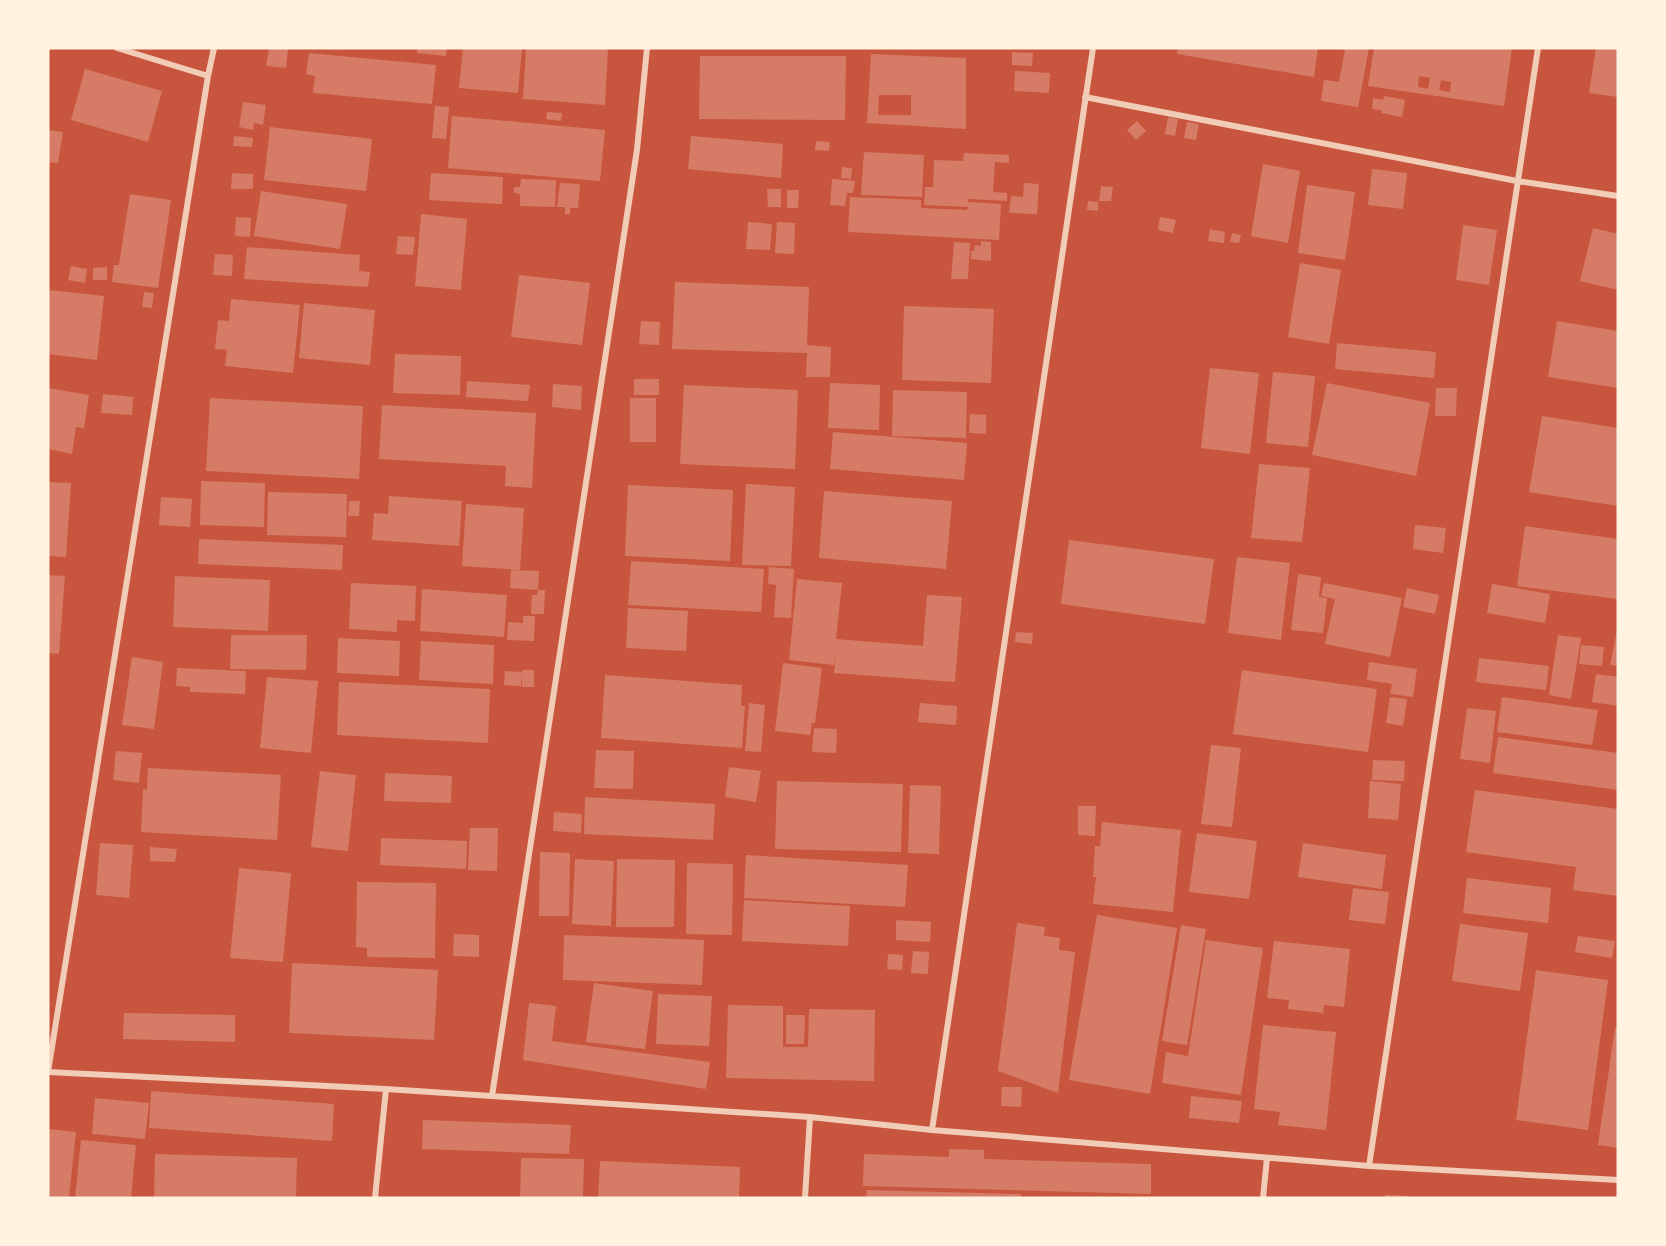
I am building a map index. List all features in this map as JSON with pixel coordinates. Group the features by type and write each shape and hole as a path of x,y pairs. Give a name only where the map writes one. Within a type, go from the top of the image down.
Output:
{"street":[{"path":"117,48 208,76"},
{"path":"214,48 48,1072 386,1089 810,1117 932,1130 1369,1166 1618,1180"},
{"path":"492,1096 637,150 647,48"},
{"path":"932,1130 1093,48"},
{"path":"1369,1166 1538,48"},
{"path":"1085,97 1517,182 1618,195"},
{"path":"375,1198 386,1089"},
{"path":"805,1198 810,1117"},
{"path":"1263,1198 1267,1158"}],"building":[{"path":"269,48 288,49 286,68 266,66"},
{"path":"418,48 447,48 446,56 417,53"},
{"path":"463,48 522,48 518,93 459,88"},
{"path":"526,48 608,48 605,105 523,99"},
{"path":"1178,48 1318,48 1314,77 1177,54"},
{"path":"1338,48 1369,48 1358,107 1321,101 1324,80 1339,82 1345,50"},
{"path":"1374,48 1512,48 1504,106 1368,86","holes":["1419,76 1430,78 1428,89 1418,87","1441,80 1451,82 1450,92 1439,90"]},
{"path":"1596,48 1618,48 1618,97 1589,93"},
{"path":"1012,52 1033,53 1032,66 1012,65"},
{"path":"309,53 436,65 432,104 313,93 315,76 306,74"},
{"path":"871,54 966,58 966,129 867,123","holes":["879,95 911,95 911,115 878,115"]},
{"path":"700,56 846,56 845,120 699,119"},
{"path":"85,69 162,91 148,142 71,120"},
{"path":"1015,71 1050,73 1049,93 1014,91"},
{"path":"1384,96 1405,100 1402,117 1372,109 1373,98 1383,100"},
{"path":"243,102 266,105 263,125 254,123 253,130 239,127"},
{"path":"435,106 449,107 446,139 432,138"},
{"path":"547,112 562,113 561,121 546,119"},
{"path":"452,116 605,130 600,181 448,168"},
{"path":"1168,117 1178,119 1175,136 1165,134"},
{"path":"1137,121 1146,131 1136,140 1127,130"},
{"path":"1187,122 1199,124 1196,140 1184,138"},
{"path":"270,127 372,139 366,191 264,180"},
{"path":"48,130 63,132 58,163 48,162"},
{"path":"234,136 253,138 252,147 233,146"},
{"path":"691,136 783,144 781,178 688,169"},
{"path":"816,141 830,142 829,151 815,150"},
{"path":"864,152 924,155 922,197 861,195"},
{"path":"964,153 1009,155 1009,163 995,162 993,192 1007,193 1007,201 968,199 968,202 1001,204 999,240 848,232 850,197 921,200 921,208 967,210 968,207 924,205 925,187 933,187 934,160 963,161"},
{"path":"1263,164 1300,171 1288,243 1251,236"},
{"path":"842,167 852,168 851,179 841,178"},
{"path":"1372,169 1407,173 1403,209 1368,205"},
{"path":"232,173 253,174 253,189 231,189"},
{"path":"431,173 503,177 502,204 429,200"},
{"path":"521,179 556,180 555,207 520,206 520,194 514,193 514,187 520,187"},
{"path":"832,179 855,181 853,193 847,193 845,206 830,205"},
{"path":"560,183 580,184 578,208 570,208 570,214 565,214 565,207 557,207"},
{"path":"1024,183 1039,184 1037,214 1009,213 1011,196 1023,197"},
{"path":"1307,185 1355,192 1345,260 1298,253"},
{"path":"1101,186 1113,187 1111,201 1099,201"},
{"path":"767,189 781,189 781,207 768,207"},
{"path":"787,190 799,190 798,208 787,208"},
{"path":"261,191 347,204 340,249 254,236"},
{"path":"130,194 171,200 158,288 112,282 114,265 119,265"},
{"path":"1088,201 1098,202 1098,211 1087,210"},
{"path":"421,214 467,219 461,290 415,286"},
{"path":"236,217 251,218 250,237 235,236"},
{"path":"1160,217 1176,220 1173,233 1158,230"},
{"path":"748,222 772,224 770,250 746,249"},
{"path":"777,222 795,223 794,254 775,253"},
{"path":"1463,225 1497,230 1489,285 1456,280"},
{"path":"1593,228 1618,234 1618,290 1580,281"},
{"path":"1210,229 1225,232 1224,243 1208,241"},
{"path":"1232,233 1241,235 1239,243 1230,242"},
{"path":"398,236 415,237 413,255 396,254"},
{"path":"981,241 991,242 991,261 971,259 971,251 974,251 975,245 981,246"},
{"path":"954,242 970,243 968,279 951,279"},
{"path":"247,247 360,255 359,271 370,272 368,287 244,279"},
{"path":"215,254 233,255 232,276 213,275"},
{"path":"1300,263 1341,270 1329,344 1288,337"},
{"path":"71,266 87,269 85,283 68,280"},
{"path":"107,267 107,280 93,280 93,268"},
{"path":"519,275 590,283 582,345 511,337"},
{"path":"675,282 809,287 807,345 831,347 830,377 806,377 807,353 672,349"},
{"path":"48,290 104,296 97,360 48,354"},
{"path":"144,292 154,293 152,308 142,307"},
{"path":"231,299 300,305 293,373 225,366 227,350 215,349 218,320 229,321"},
{"path":"304,303 375,310 370,365 299,358"},
{"path":"904,306 994,309 991,383 902,380"},
{"path":"641,321 660,322 659,345 639,344"},
{"path":"1557,321 1618,331 1618,388 1548,377"},
{"path":"1337,343 1436,352 1434,378 1335,369"},
{"path":"395,354 461,356 460,395 393,393"},
{"path":"1210,368 1259,373 1250,454 1201,448"},
{"path":"1273,372 1315,376 1308,447 1266,443"},
{"path":"634,379 659,379 659,395 634,395"},
{"path":"467,381 530,385 528,401 466,397"},
{"path":"830,383 880,385 879,430 828,428"},
{"path":"1327,383 1430,403 1416,476 1312,455"},
{"path":"553,384 582,386 581,410 552,407"},
{"path":"684,385 798,390 795,469 680,464"},
{"path":"48,388 89,395 84,428 76,427 72,454 48,449"},
{"path":"1436,388 1457,388 1456,416 1435,416"},
{"path":"893,390 967,392 966,438 892,436"},
{"path":"103,394 133,397 132,415 101,413"},
{"path":"210,398 363,406 359,479 206,471"},
{"path":"630,398 656,398 656,442 630,442"},
{"path":"382,405 536,413 532,488 505,486 506,466 379,459"},
{"path":"970,414 986,415 986,434 969,433"},
{"path":"1542,416 1618,428 1618,506 1529,492"},
{"path":"833,432 967,443 964,480 830,469"},
{"path":"1259,464 1310,468 1302,542 1251,538"},
{"path":"201,481 265,483 264,527 200,525"},
{"path":"48,482 71,483 66,557 48,556"},
{"path":"746,484 795,487 791,566 742,565"},
{"path":"628,485 733,490 730,561 625,556"},
{"path":"824,491 952,501 946,569 819,558"},
{"path":"268,492 347,494 346,537 267,535"},
{"path":"389,496 462,501 459,546 372,540 374,513 388,514"},
{"path":"161,497 192,499 190,527 159,525"},
{"path":"349,501 360,501 359,516 348,516"},
{"path":"466,504 524,508 520,570 462,566"},
{"path":"1415,525 1446,528 1443,553 1413,549"},
{"path":"1525,526 1618,539 1618,599 1517,586"},
{"path":"199,539 343,545 342,570 198,564"},
{"path":"1069,540 1214,559 1205,624 1061,604"},
{"path":"1237,557 1290,563 1281,640 1228,633"},
{"path":"631,561 764,569 761,612 628,605"},
{"path":"769,567 794,569 791,618 774,617 776,585 768,584"},
{"path":"511,570 539,571 538,590 510,588"},
{"path":"1298,574 1321,577 1319,597 1327,598 1323,633 1291,630"},
{"path":"48,575 65,576 59,654 48,653"},
{"path":"175,576 270,580 268,631 173,627"},
{"path":"797,579 842,583 836,639 923,646 927,595 962,597 955,682 834,673 836,652 834,665 789,660"},
{"path":"351,583 416,586 415,621 397,620 397,632 349,629"},
{"path":"1324,583 1402,598 1390,657 1325,644 1335,599 1321,596"},
{"path":"1492,584 1550,594 1545,623 1487,613"},
{"path":"1407,588 1439,595 1435,614 1403,607"},
{"path":"422,589 507,595 504,637 420,631"},
{"path":"538,590 545,590 544,614 531,614 532,595 537,595"},
{"path":"628,608 688,611 686,651 626,648"},
{"path":"523,616 535,616 534,641 507,640 508,622 523,623"},
{"path":"1618,631 1618,666 1610,665"},
{"path":"1016,632 1033,633 1032,644 1015,642"},
{"path":"231,635 307,635 306,670 230,669"},
{"path":"1558,635 1581,638 1571,699 1549,695"},
{"path":"338,638 400,641 399,676 337,673"},
{"path":"421,641 494,645 493,684 419,680"},
{"path":"1581,645 1604,647 1602,666 1579,664"},
{"path":"132,657 163,662 154,729 122,725"},
{"path":"1479,658 1549,666 1546,690 1476,682"},
{"path":"1369,662 1417,669 1413,697 1390,694 1392,684 1367,680"},
{"path":"783,663 822,668 815,723 812,723 810,735 775,731"},
{"path":"177,668 246,671 245,694 190,692 190,687 176,686"},
{"path":"522,670 534,670 534,687 522,687"},
{"path":"1242,670 1377,689 1368,752 1233,734"},
{"path":"505,671 522,672 521,686 504,685"},
{"path":"1596,674 1618,677 1618,706 1592,702"},
{"path":"605,675 742,685 741,706 745,706 742,748 601,738"},
{"path":"267,677 318,681 311,753 260,748"},
{"path":"339,682 490,689 488,743 337,735"},
{"path":"1390,697 1407,699 1403,726 1386,723"},
{"path":"1502,697 1598,710 1592,745 1497,732"},
{"path":"749,703 765,705 761,752 745,751"},
{"path":"920,703 957,706 956,725 918,722"},
{"path":"1467,708 1496,711 1490,763 1460,759"},
{"path":"814,728 837,729 836,753 812,752"},
{"path":"1498,737 1618,753 1618,790 1493,773"},
{"path":"1211,745 1241,748 1232,827 1201,824"},
{"path":"596,750 634,751 633,789 594,788"},
{"path":"116,751 142,753 139,783 113,780"},
{"path":"1373,760 1405,761 1404,781 1372,780"},
{"path":"729,767 761,771 756,802 725,797"},
{"path":"148,768 281,775 277,840 141,832 143,789 147,790"},
{"path":"320,771 356,775 348,851 311,847"},
{"path":"385,773 452,776 451,803 384,801"},
{"path":"777,781 903,784 901,852 775,849"},
{"path":"1370,781 1401,784 1398,820 1368,818"},
{"path":"910,785 941,786 939,854 908,853"},
{"path":"1475,790 1618,809 1618,896 1573,890 1576,867 1466,852"},
{"path":"585,797 715,804 713,840 584,834"},
{"path":"1078,806 1096,806 1095,836 1078,835"},
{"path":"554,812 582,814 581,833 553,831"},
{"path":"1102,822 1181,830 1173,912 1093,904 1096,877 1093,877 1095,846 1100,846"},
{"path":"470,828 498,828 497,871 468,870"},
{"path":"1197,833 1257,841 1249,899 1189,892"},
{"path":"381,838 467,841 466,869 380,865"},
{"path":"100,843 133,845 129,898 96,895"},
{"path":"1303,843 1386,855 1382,889 1298,877"},
{"path":"150,847 177,849 175,862 150,861"},
{"path":"540,852 570,853 569,916 539,916"},
{"path":"746,855 908,865 905,907 744,898"},
{"path":"575,859 614,861 611,926 572,924"},
{"path":"617,859 675,860 674,927 616,927"},
{"path":"687,863 733,864 732,935 686,934"},
{"path":"239,868 291,873 283,962 230,958"},
{"path":"1467,878 1551,888 1548,923 1463,913"},
{"path":"357,882 436,883 435,958 367,957 367,948 356,947"},
{"path":"1353,888 1389,892 1385,924 1349,920"},
{"path":"744,900 850,906 848,946 742,941"},
{"path":"1097,915 1177,928 1150,1094 1069,1080"},
{"path":"896,920 931,922 930,942 896,940"},
{"path":"1017,923 1045,927 1044,936 1060,938 1059,950 1075,952 1058,1093 998,1071"},
{"path":"1460,924 1528,933 1520,991 1452,981"},
{"path":"1181,925 1206,929 1187,1045 1162,1041"},
{"path":"454,934 479,935 479,957 453,956"},
{"path":"564,935 704,940 702,985 563,980"},
{"path":"1578,936 1615,941 1612,958 1575,952"},
{"path":"1206,940 1263,948 1241,1095 1162,1083 1166,1052 1188,1056"},
{"path":"1274,941 1350,949 1344,1007 1324,1005 1323,1013 1288,1009 1289,1000 1267,998"},
{"path":"913,951 929,952 928,974 911,973"},
{"path":"888,954 903,955 902,970 887,969"},
{"path":"292,963 438,970 434,1040 289,1033"},
{"path":"1536,970 1608,980 1588,1130 1516,1120"},
{"path":"594,983 653,991 645,1049 586,1042"},
{"path":"658,994 712,996 709,1046 656,1044"},
{"path":"529,1003 556,1006 552,1041 710,1062 706,1089 523,1060"},
{"path":"728,1005 783,1006 783,1047 808,1047 809,1009 875,1010 874,1081 726,1078"},
{"path":"124,1013 235,1015 235,1042 123,1039"},
{"path":"786,1015 805,1015 804,1044 786,1044"},
{"path":"1263,1025 1336,1032 1326,1130 1278,1125 1280,1112 1254,1109"},
{"path":"1615,1028 1618,1028 1618,1148 1598,1145"},
{"path":"1002,1087 1022,1087 1021,1107 1001,1106"},
{"path":"151,1091 334,1104 332,1141 149,1128"},
{"path":"1191,1096 1242,1101 1239,1123 1189,1118"},
{"path":"95,1098 149,1103 145,1139 92,1134"},
{"path":"423,1120 571,1125 569,1154 422,1149"},
{"path":"48,1129 76,1132 69,1198 48,1198"},
{"path":"81,1140 136,1145 131,1198 75,1198"},
{"path":"949,1149 984,1150 984,1159 1151,1164 1151,1194 863,1186 864,1154 949,1157"},
{"path":"155,1154 297,1158 296,1198 154,1198"},
{"path":"521,1158 584,1159 583,1198 520,1198"},
{"path":"600,1161 740,1167 739,1198 598,1198"},
{"path":"867,1190 1021,1194 1021,1198 866,1198"},
{"path":"1385,1195 1410,1196 1410,1198 1385,1198"}]}
